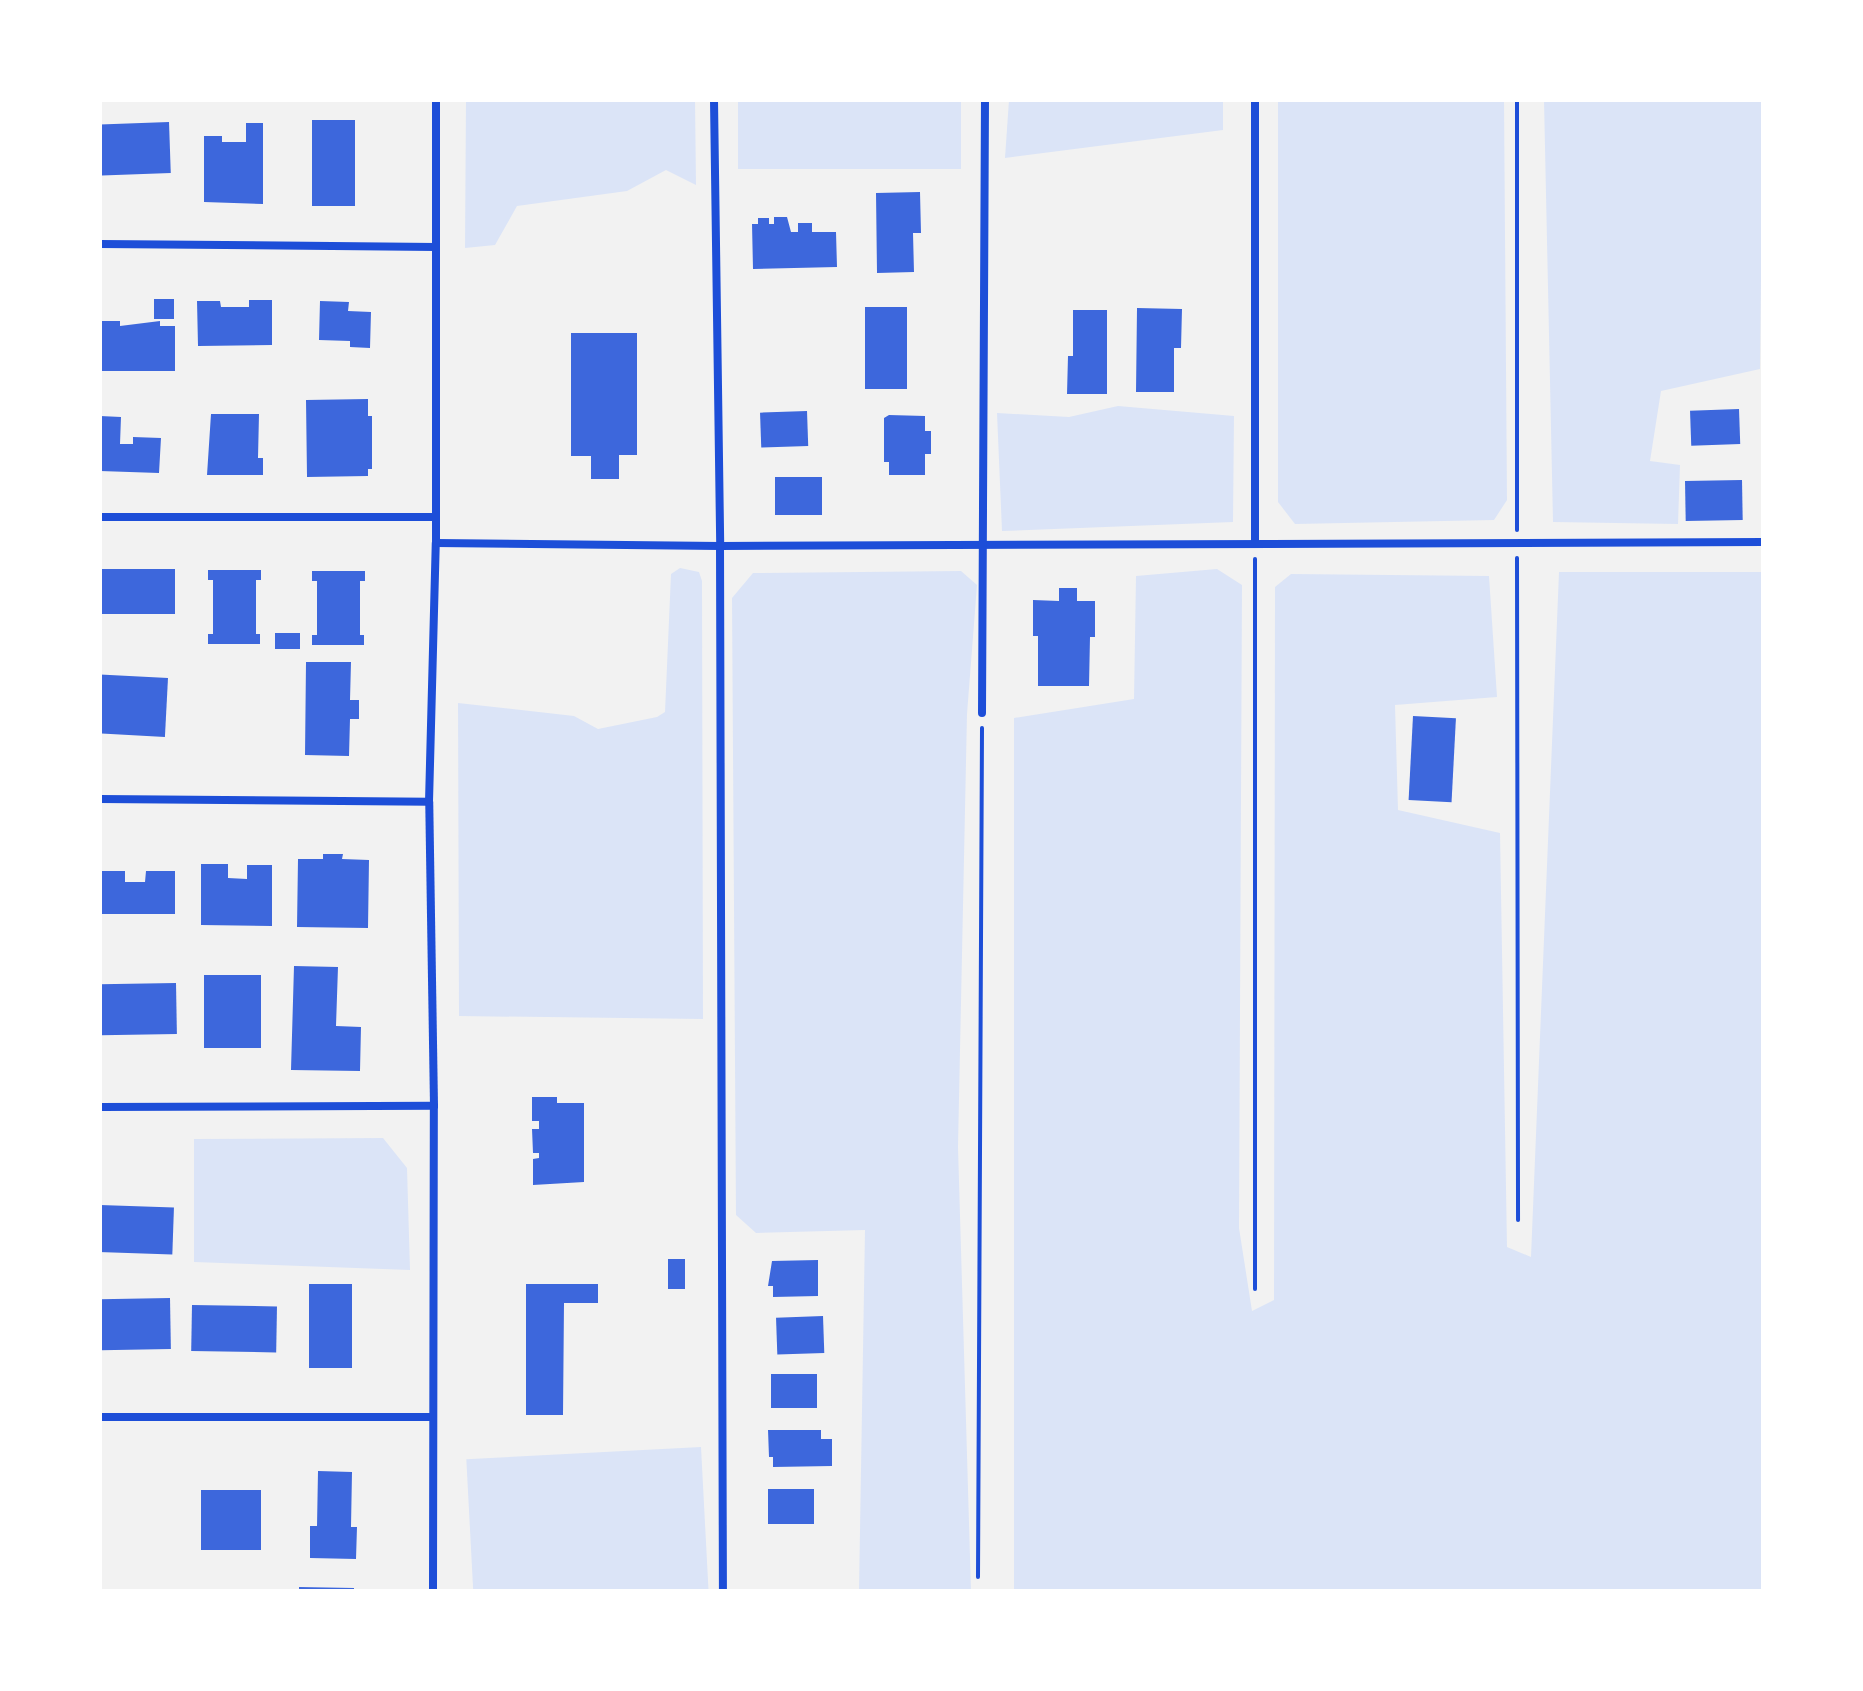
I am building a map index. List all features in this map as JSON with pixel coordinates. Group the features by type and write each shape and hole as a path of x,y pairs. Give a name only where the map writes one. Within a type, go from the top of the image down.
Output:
{"street":[{"path":"433,1591 434,1106 429,802 436,543 436,100"},
{"path":"714,100 720,546 723,1591"},
{"path":"982,713 985,100"},
{"path":"1255,100 1255,544"},
{"path":"100,244 436,247"},
{"path":"100,517 436,517"},
{"path":"436,543 720,546 1763,542"},
{"path":"100,799 429,802"},
{"path":"100,1107 434,1106"},
{"path":"100,1417 432,1417"}],"path":[{"path":"1517,100 1518,1220"},
{"path":"1255,544 1255,1289"},
{"path":"978,1577 982,713"}],"shaded area":[{"path":"466,100 695,100 696,185 666,170 627,191 517,206 495,245 465,248"},
{"path":"738,100 961,100 961,169 738,169"},
{"path":"1009,100 1223,100 1223,130 1005,158"},
{"path":"1278,100 1504,100 1507,500 1494,520 1295,524 1278,502"},
{"path":"1544,100 1763,100 1760,369 1661,391 1650,461 1680,465 1678,524 1553,522"},
{"path":"1118,406 1234,416 1233,522 1002,531 997,413 1069,417"},
{"path":"680,568 699,572 702,581 703,1019 459,1016 458,703 574,716 598,729 657,717 665,712 671,574"},
{"path":"1217,569 1242,585 1239,1228 1252,1311 1274,1300 1275,587 1291,574 1489,576 1497,697 1395,705 1398,810 1500,833 1507,1247 1531,1257 1559,572 1763,572 1763,1591 1014,1591 1014,718 1134,699 1136,576"},
{"path":"961,571 977,585 967,714 958,1147 971,1591 859,1591 865,1230 756,1233 736,1215 732,598 753,573"},
{"path":"383,1138 407,1168 410,1270 194,1262 194,1139"},
{"path":"701,1447 709,1591 473,1591 466,1459"}],"building":[{"path":"312,120 355,120 355,206 312,206"},
{"path":"169,122 171,173 102,175 100,124"},
{"path":"246,123 263,123 263,204 204,202 204,136 222,136 222,142 246,142"},
{"path":"920,192 921,233 913,233 914,272 877,273 876,193"},
{"path":"774,217 787,217 791,232 798,232 798,223 812,223 812,232 836,232 837,267 753,269 752,224 758,224 758,218 769,218 769,224 774,224"},
{"path":"154,299 174,299 174,319 154,319"},
{"path":"249,300 272,300 272,345 198,346 197,301 220,301 221,307 249,307"},
{"path":"320,301 349,302 348,311 371,312 370,348 350,347 350,341 319,340"},
{"path":"865,307 907,307 907,389 865,389"},
{"path":"1137,308 1182,309 1181,348 1174,348 1174,392 1136,392"},
{"path":"1073,310 1107,310 1107,394 1067,394 1068,356 1073,356"},
{"path":"102,321 120,321 120,326 160,321 160,326 175,326 175,371 100,371"},
{"path":"571,333 637,333 637,455 619,455 619,479 591,479 591,456 571,456"},
{"path":"368,399 368,416 372,416 372,469 368,469 368,476 307,477 306,400"},
{"path":"1739,409 1740,444 1691,446 1690,411"},
{"path":"807,411 808,446 761,448 760,413"},
{"path":"211,414 259,414 258,458 263,458 263,475 207,475"},
{"path":"889,415 925,416 925,431 931,431 931,454 925,454 925,475 889,475 889,462 884,462 884,418"},
{"path":"100,416 121,417 120,444 133,444 133,437 161,438 159,473 100,471"},
{"path":"775,477 822,477 822,515 775,515"},
{"path":"1742,480 1743,520 1686,521 1685,481"},
{"path":"100,569 175,569 175,614 100,614"},
{"path":"208,570 261,570 261,580 256,580 256,634 260,634 260,644 208,644 208,634 213,634 213,580 208,580"},
{"path":"312,571 365,571 365,581 360,581 360,635 364,635 364,645 312,645 312,635 317,635 317,581 312,581"},
{"path":"1059,588 1077,588 1077,601 1095,601 1095,637 1090,637 1089,686 1038,686 1038,636 1033,636 1033,600 1059,601"},
{"path":"275,633 300,633 300,649 275,649"},
{"path":"306,662 351,662 350,700 359,700 359,719 350,719 349,756 305,755"},
{"path":"100,674 168,678 165,737 100,734"},
{"path":"1413,716 1456,718 1452,802 1409,800"},
{"path":"323,854 343,854 342,859 369,860 368,928 297,927 298,859 323,859"},
{"path":"201,864 228,864 228,878 247,879 247,865 272,865 272,926 201,925"},
{"path":"100,871 125,871 125,882 145,882 146,871 175,871 175,914 100,914"},
{"path":"294,966 338,967 336,1026 361,1027 360,1071 291,1070"},
{"path":"204,975 261,975 261,1048 204,1048"},
{"path":"176,983 177,1034 101,1035 100,984"},
{"path":"532,1097 557,1097 557,1103 584,1103 584,1182 533,1185 533,1159 539,1158 539,1153 533,1153 532,1129 539,1129 539,1121 532,1121"},
{"path":"100,1205 174,1208 172,1255 100,1252"},
{"path":"668,1259 685,1259 685,1289 668,1289"},
{"path":"818,1260 818,1296 773,1297 773,1286 768,1286 772,1261"},
{"path":"309,1284 352,1284 352,1368 309,1368"},
{"path":"526,1284 598,1284 598,1303 564,1303 563,1415 526,1415"},
{"path":"170,1298 171,1349 101,1350 100,1299"},
{"path":"192,1305 277,1306 276,1352 191,1351"},
{"path":"823,1316 824,1353 777,1355 776,1318"},
{"path":"771,1374 817,1374 817,1408 771,1408"},
{"path":"768,1430 821,1430 821,1439 832,1439 832,1466 773,1467 773,1457 769,1457"},
{"path":"318,1471 352,1472 351,1527 357,1527 356,1559 310,1558 310,1526 317,1526"},
{"path":"768,1489 814,1489 814,1524 768,1524"},
{"path":"201,1490 261,1490 261,1550 201,1550"},
{"path":"299,1587 354,1588 354,1591 299,1591"}]}
